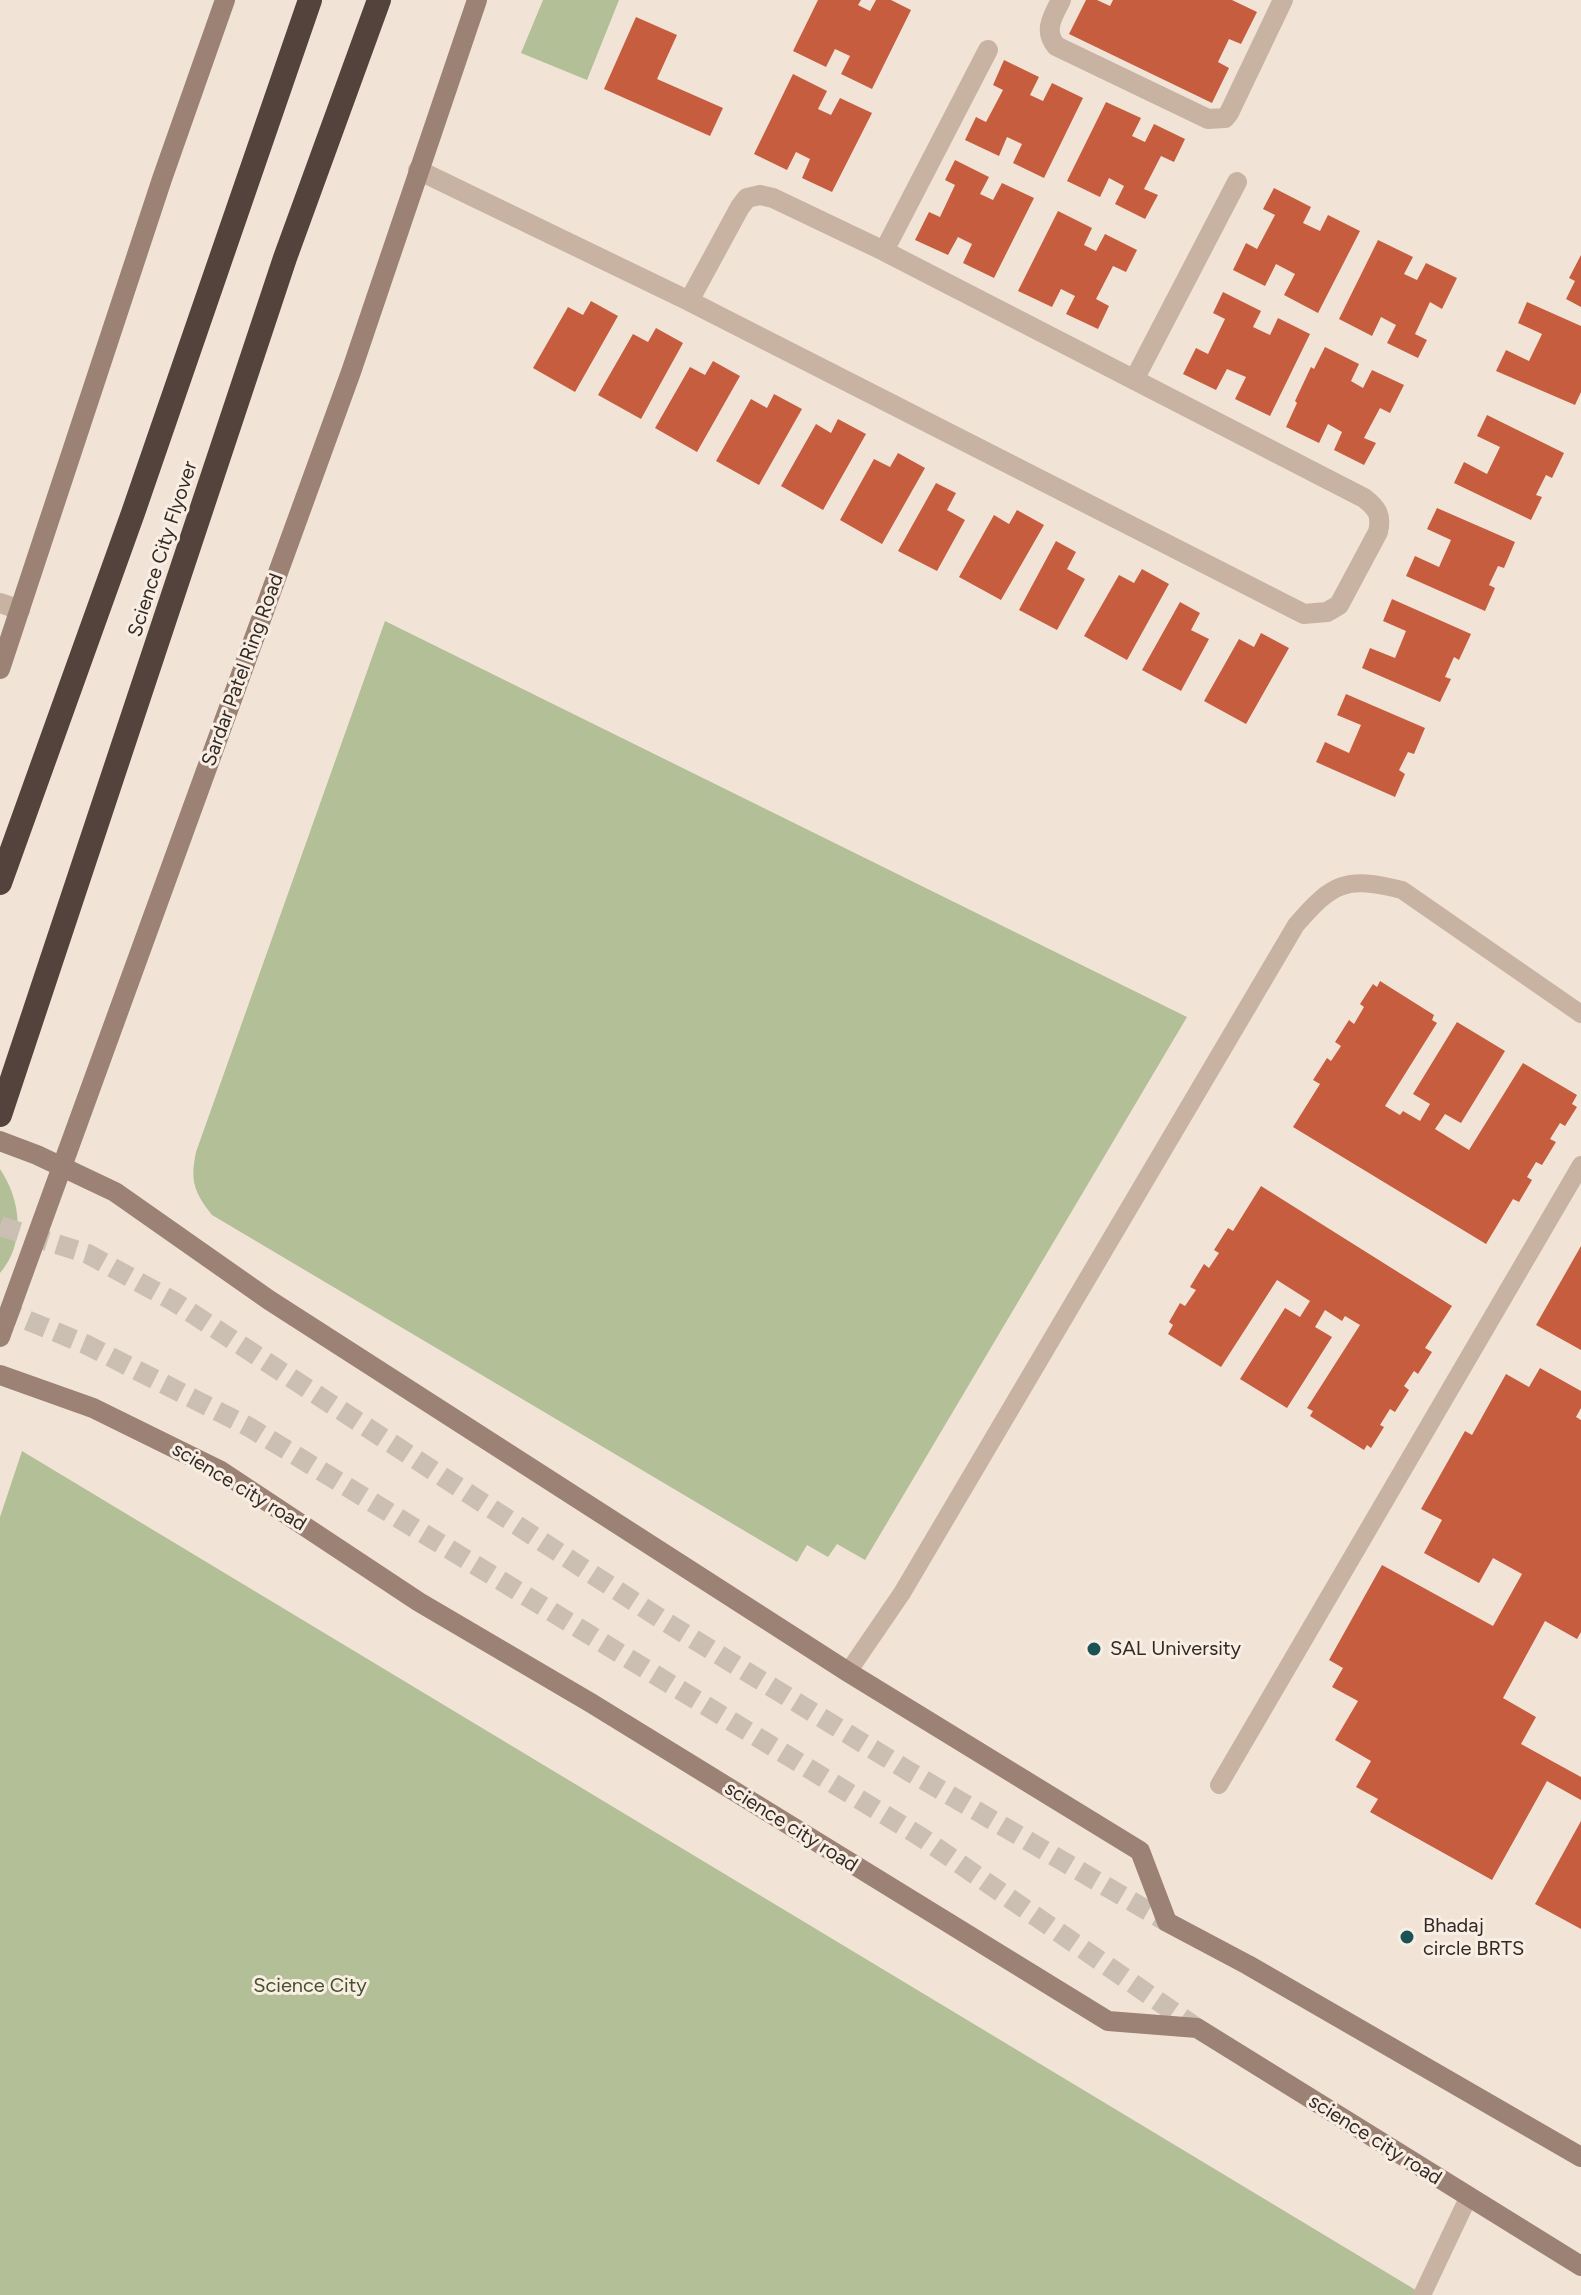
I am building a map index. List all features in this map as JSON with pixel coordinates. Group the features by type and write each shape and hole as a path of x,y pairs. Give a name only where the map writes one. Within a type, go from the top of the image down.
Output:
{"highway":[{"name":"Science City Flyover","path":"0,883 133,513 310,0"},
{"name":"Science City Flyover","path":"0,1115 285,258 379,0"}],"street":[{"path":"0,669 10,606 225,0"},
{"name":"Sardar Patel Ring Road","path":"0,1337 351,372 477,0"},
{"path":"1061,0 1049,30 1050,39 1056,46 1208,119 1225,118 1229,113 1275,3"},
{"path":"884,251 988,50"},
{"path":"418,170 689,301 1304,614 1327,612 1339,605 1378,532 1381,519 1376,507 1364,498 884,251 773,198 760,195 747,198 689,301"},
{"path":"1134,380 1237,182"},
{"path":"0,1141 115,1192 269,1300 848,1672 1140,1851 1167,1922 1248,1965 1581,2157"},
{"name":"science city road","path":"0,1375 93,1408 221,1471 419,1602 591,1703 1108,2021 1197,2028 1581,2266"}],"lane":[{"path":"848,1672 902,1593 1296,925 1318,899 1344,884 1369,882 1402,890 1581,1014"},
{"path":"1219,1785 1581,1165"},
{"path":"1422,2295 1468,2198"}],"green space":[{"path":"543,0 619,0 587,80 521,53"},
{"path":"385,621 1187,1017 865,1560 837,1544 828,1557 807,1545 797,1562 212,1215 197,1193 193,1171 196,1152"},
{"path":"0,1169 13,1194 18,1221 14,1248 0,1273"},
{"name":"Science City","path":"22,1451 1424,2295 0,2295 0,1517"}],"building":[{"path":"818,0 861,0 858,5 870,11 876,0 891,0 911,10 872,89 841,74 850,56 835,49 826,67 793,51"},
{"path":"1086,0 1097,0 1110,6 1113,0 1232,0 1257,12 1241,44 1229,39 1218,62 1229,68 1212,103 1069,34"},
{"path":"636,17 677,35 657,79 723,108 710,136 604,89"},
{"path":"1004,60 1039,77 1030,95 1043,101 1052,83 1083,98 1044,178 1013,163 1022,144 1007,137 999,156 965,140 976,117 986,122 1003,90 993,85"},
{"path":"793,74 827,91 818,109 831,115 840,98 872,113 832,192 802,178 810,159 796,152 787,170 754,154"},
{"path":"1106,102 1141,118 1132,136 1145,142 1154,124 1185,139 1174,162 1161,156 1144,189 1158,195 1145,219 1115,204 1124,186 1109,178 1100,197 1067,181"},
{"path":"955,160 989,177 980,194 993,200 1002,183 1034,198 994,278 963,263 972,244 958,237 948,255 915,240 929,212 940,217 955,185 945,180"},
{"path":"1274,188 1311,207 1303,223 1320,231 1328,215 1360,231 1318,313 1284,295 1295,274 1276,264 1265,286 1233,270 1246,243 1257,249 1275,215 1263,209"},
{"path":"1058,211 1092,228 1084,245 1096,251 1105,234 1137,250 1126,272 1113,266 1096,299 1109,306 1098,329 1066,314 1075,296 1061,289 1052,307 1018,291"},
{"path":"1378,240 1413,257 1404,274 1417,280 1426,263 1457,278 1442,309 1430,302 1415,334 1427,340 1418,358 1387,343 1396,325 1381,317 1372,336 1339,319"},
{"path":"1581,255 1581,307 1566,299 1575,281 1569,278"},
{"path":"1223,292 1261,311 1253,327 1270,335 1278,318 1310,334 1270,416 1235,399 1246,377 1227,369 1216,390 1183,374 1196,348 1208,354 1225,319 1213,313"},
{"path":"591,301 618,316 575,392 533,368 568,307 583,315"},
{"path":"1527,302 1581,326 1581,392 1575,405 1496,371 1506,350 1529,361 1542,334 1518,323"},
{"path":"656,328 683,343 641,419 598,395 633,334 648,342"},
{"path":"1325,347 1359,364 1351,381 1363,388 1372,370 1404,385 1390,413 1380,408 1364,438 1376,443 1364,465 1334,450 1342,432 1328,424 1319,443 1286,427 1311,367 1314,369"},
{"path":"713,361 740,376 697,452 655,428 690,367 705,375"},
{"path":"774,394 802,409 759,485 716,461 751,399 767,408"},
{"path":"1487,415 1564,453 1552,478 1546,475 1536,495 1542,497 1531,520 1454,483 1464,462 1487,474 1500,447 1477,436"},
{"path":"838,419 866,434 823,510 781,486 816,424 831,433"},
{"path":"898,453 925,468 882,544 840,520 874,459 890,467"},
{"path":"936,483 956,493 947,510 965,520 937,571 898,551"},
{"path":"1437,508 1515,542 1504,568 1498,566 1489,585 1495,588 1485,611 1406,576 1415,556 1439,567 1451,540 1427,529"},
{"path":"1017,510 1044,525 1001,600 959,577 994,515 1009,524"},
{"path":"1056,541 1076,552 1067,569 1085,579 1057,630 1019,610"},
{"path":"1142,569 1169,584 1127,660 1084,636 1119,575 1134,583"},
{"path":"1392,599 1471,634 1459,660 1454,657 1445,677 1451,679 1440,702 1362,668 1370,648 1395,658 1406,631 1383,621"},
{"path":"1180,602 1200,613 1191,630 1209,639 1181,691 1142,670"},
{"path":"1261,633 1289,648 1246,724 1204,701 1239,639 1254,647"},
{"path":"1346,694 1425,728 1414,754 1408,752 1399,770 1405,774 1395,797 1316,762 1325,742 1349,753 1361,725 1337,715"},
{"path":"1380,981 1434,1015 1432,1020 1437,1023 1385,1106 1400,1115 1403,1111 1420,1121 1430,1104 1413,1094 1457,1022 1505,1051 1461,1123 1445,1114 1435,1129 1469,1150 1523,1063 1577,1095 1572,1104 1577,1107 1565,1126 1560,1123 1550,1139 1556,1142 1542,1165 1536,1162 1527,1177 1532,1180 1519,1202 1513,1199 1486,1244 1293,1127 1320,1084 1313,1080 1327,1058 1331,1061 1341,1046 1335,1042 1349,1020 1354,1024 1364,1007 1360,1004 1373,984 1377,987"},
{"path":"1261,1186 1452,1306 1425,1348 1432,1352 1418,1374 1414,1371 1404,1386 1409,1390 1395,1412 1390,1409 1380,1425 1384,1427 1371,1448 1367,1445 1364,1450 1310,1416 1313,1411 1307,1408 1360,1325 1345,1316 1342,1321 1325,1310 1315,1327 1332,1337 1287,1408 1240,1379 1285,1308 1300,1317 1310,1301 1277,1280 1221,1367 1168,1334 1173,1325 1169,1322 1180,1303 1185,1306 1196,1290 1190,1287 1204,1264 1209,1268 1219,1253 1214,1250 1228,1228 1233,1231"},
{"path":"1581,1246 1581,1350 1536,1325"},
{"path":"1540,1368 1581,1391 1581,1408 1576,1417 1581,1420 1581,1632 1577,1639 1545,1621 1503,1698 1536,1717 1521,1744 1581,1777 1581,1800 1547,1781 1492,1880 1370,1812 1378,1799 1356,1787 1371,1761 1335,1740 1358,1701 1332,1687 1343,1668 1329,1660 1382,1565 1493,1626 1522,1574 1493,1558 1479,1583 1424,1553 1442,1520 1421,1509 1465,1431 1472,1435 1506,1374 1529,1387"},
{"path":"1581,1821 1581,1929 1535,1904"}],"tunnel":[{"path":"0,1226 88,1254 173,1301 664,1621 910,1772 1167,1922"},
{"path":"0,1309 85,1344 249,1427 921,1837 1197,2028"}],"place":[{"name":"SAL University","path":"1094,1649"},
{"name":"Bhadaj circle BRTS","path":"1407,1937"}]}
